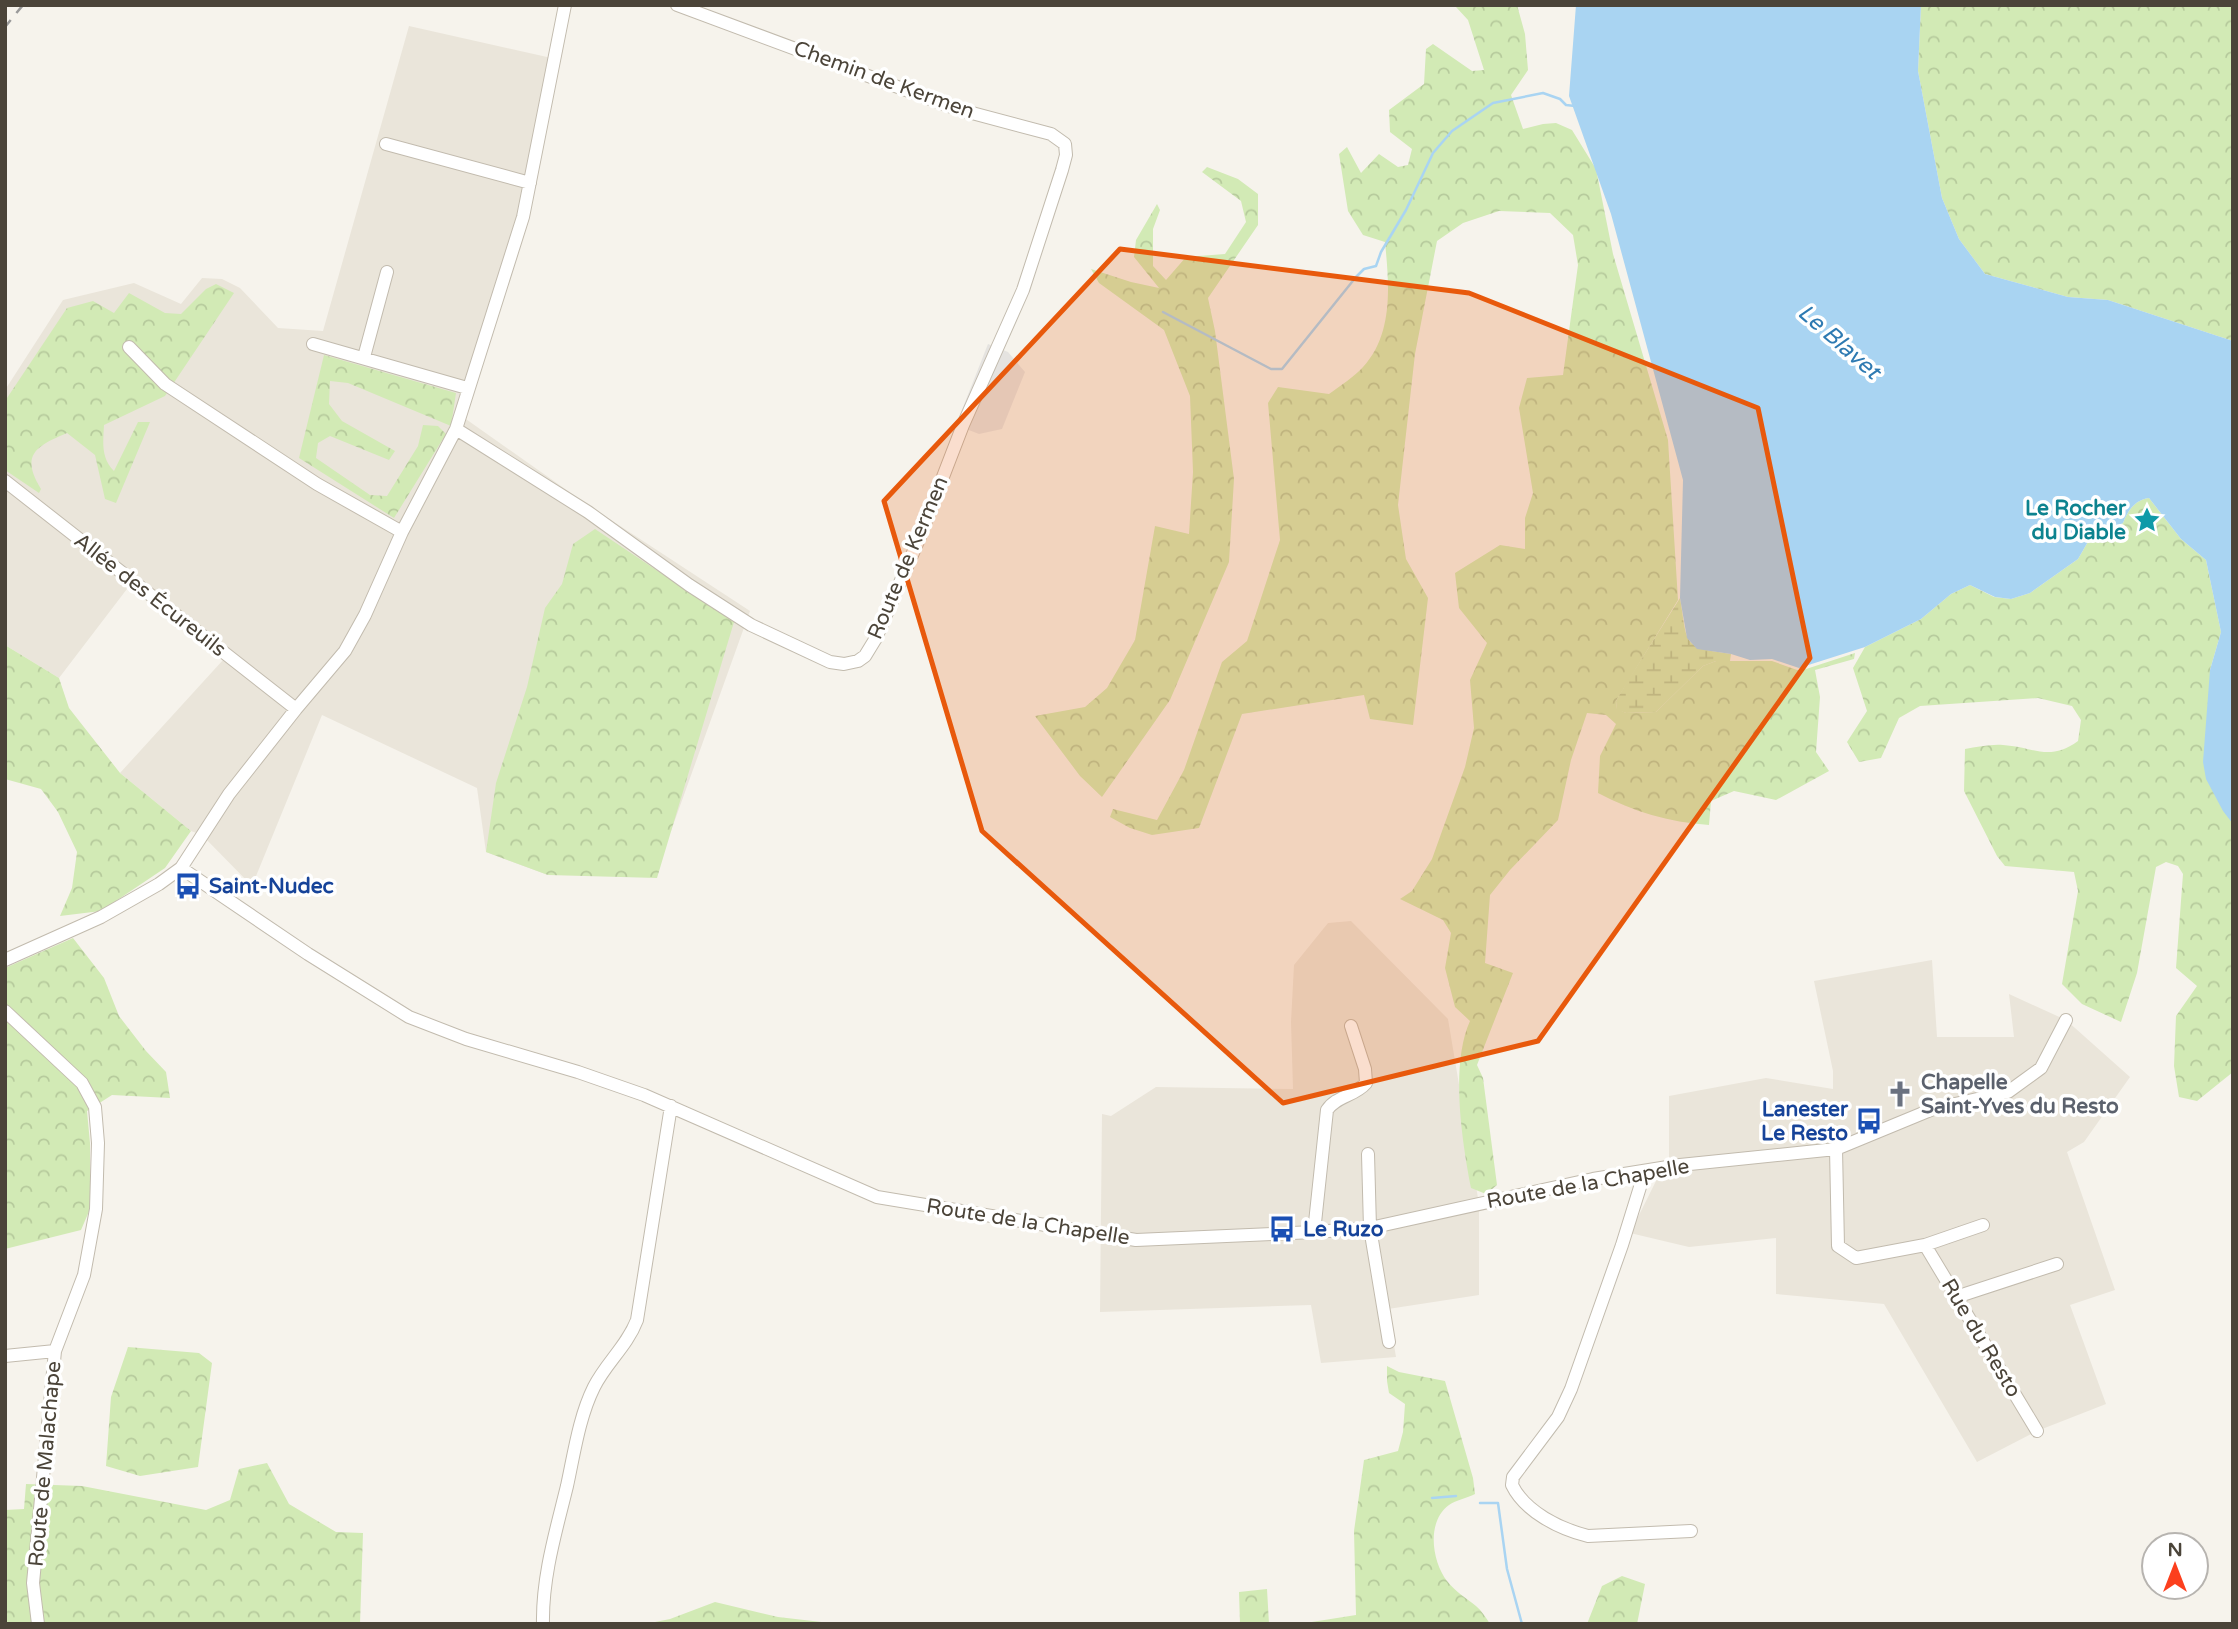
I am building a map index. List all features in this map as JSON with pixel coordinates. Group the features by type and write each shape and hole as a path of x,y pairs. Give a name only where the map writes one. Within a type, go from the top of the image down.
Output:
{"street":[{"path":"5,960 101,917 159,884 181,868 229,794 345,651 365,615 402,532 456,429 523,217 565,5"},
{"name":"Chemin de Kermen","path":"677,5 957,109 1051,134 1065,144 1066,155 1062,170"},
{"path":"386,144 530,183"},
{"name":"Route de Kermen","path":"456,429 588,512 689,585 751,625 817,657 844,664 858,660 865,656 876,638 919,539 962,425 1023,290 1062,170"},
{"path":"364,357 387,272"},
{"path":"313,344 467,388"},
{"path":"129,347 165,383 317,484 402,532"},
{"name":"Allée des Écureuils","path":"5,481 296,709"},
{"name":"Route de la Chapelle","path":"181,868 308,954 409,1017 466,1039 578,1072 644,1095 877,1197 1136,1240 1370,1228 1593,1179 1836,1149 1933,1109 2008,1092 2041,1068 2066,1020"},
{"name":"Route de Malachape","path":"5,1011 82,1083 95,1107 98,1143 96,1209 84,1275 55,1351 33,1583 38,1624"},
{"path":"1314,1232 1327,1110 1332,1102 1360,1090 1366,1083 1365,1069 1351,1026"},
{"path":"543,1624 546,1577 589,1399 603,1372 629,1339 637,1320 671,1106"},
{"path":"1836,1149 1838,1246 1856,1258 1924,1245 1983,1225"},
{"path":"1368,1154 1370,1228 1389,1342"},
{"path":"1645,1171 1571,1389 1558,1417 1513,1477 1512,1485 1519,1496 1539,1514 1575,1533 1588,1536 1690,1531"},
{"name":"Rue du Resto","path":"1924,1245 2038,1431"},
{"path":"1956,1297 2057,1264"},
{"path":"5,1356 55,1351"}],"highlighted area":[{"path":"1120,249 1469,293 1758,408 1810,658 1538,1041 1283,1103 982,831 884,501"}],"shaded area":[{"path":"409,26 556,59 523,217 463,417 585,503 750,611 671,831 548,875 486,852 477,788 322,715 252,886 202,835 191,831 120,773 223,660 130,585 59,678 5,645 5,390 63,300 134,283 181,304 202,278 222,279 240,288 278,328 323,331"},
{"path":"988,344 1008,352 1025,372 1002,429 979,434 956,425"},
{"name":"Le Ruzo","path":"1351,921 1448,1019 1479,1204 1479,1295 1388,1309 1396,1357 1321,1363 1311,1305 1100,1312 1102,1114 1111,1116 1156,1087 1293,1089 1291,1022 1294,965 1328,923"},
{"path":"1932,960 1937,1037 2014,1037 2009,994 2066,1020 2130,1077 2084,1142 2067,1152 2115,1290 2070,1305 2106,1404 2037,1431 1977,1462 1884,1304 1776,1294 1776,1238 1689,1247 1630,1233 1669,1160 1669,1096 1766,1078 1833,1089 1833,1071 1814,981"}],"green space":[{"path":"1429,5 1517,5 1525,34 1528,70 1511,95 1523,129 1556,123 1572,130 1596,169 1613,254 1668,440 1678,600 1616,701 1617,709 1626,713 1656,712 1703,666 1716,661 1772,661 1800,671 1855,653 1854,659 1815,670 1820,697 1816,752 1829,771 1776,800 1734,791 1711,801 1709,825 1652,815 1598,793 1600,756 1616,724 1606,715 1587,713 1571,760 1558,820 1490,895 1485,963 1513,973 1477,1065 1483,1078 1497,1185 1486,1194 1471,1188 1464,1148 1460,1059 1470,1021 1455,1007 1445,968 1451,933 1443,920 1400,899 1412,891 1432,859 1465,767 1474,728 1470,680 1487,643 1459,608 1455,573 1500,545 1525,549 1525,518 1533,493 1519,408 1527,378 1563,375 1578,265 1573,235 1550,213 1499,211 1463,223 1437,241 1415,354 1398,505 1406,559 1428,598 1413,725 1370,719 1364,695 1242,714 1199,828 1152,835 1130,828 1110,817 1113,809 1157,820 1184,770 1222,662 1247,641 1280,540 1268,403 1278,387 1329,394 1363,367 1380,339 1385,324 1388,291 1385,242 1363,235 1348,211 1339,154 1347,147 1361,173 1379,154 1398,167 1408,165 1412,149 1390,132 1389,110 1424,84 1426,49 1433,44 1472,71 1484,70 1468,20 1456,7"},
{"path":"1921,5 2233,5 2233,341 2108,300 2068,297 1985,274 1959,239 1942,198 1918,71"},
{"path":"1207,167 1238,179 1258,194 1258,225 1208,298 1215,331 1234,479 1229,562 1170,700 1102,797 1080,776 1035,716 1085,707 1107,688 1135,640 1155,526 1189,534 1193,472 1190,396 1164,330 1099,283 1091,269 1159,288 1134,257 1136,240 1157,204 1160,210 1153,229 1153,266 1166,280 1186,257 1225,254 1246,222 1241,201 1202,172"},
{"path":"216,284 234,293 165,396 104,425 105,455 114,471 138,422 150,422 116,503 105,499 95,455 67,433 47,442 34,453 32,468 41,489 39,493 5,470 5,401 67,308 93,301 114,313 129,293 165,313 181,314 206,289"},
{"path":"324,355 456,393 451,426 348,383 330,381 329,404 342,421 395,451 389,460 330,436 318,443 316,458 370,495 387,496 418,446 423,425 438,426 446,434 394,518 299,458"},
{"path":"2149,498 2181,539 2206,560 2221,632 2210,670 2233,824 2233,1072 2197,1101 2179,1097 2174,1066 2176,1016 2197,986 2176,968 2183,874 2178,866 2166,862 2156,867 2137,973 2121,1022 2082,1004 2062,984 2078,891 2074,872 2005,866 1997,856 1964,791 1965,749 1998,745 2050,752 2068,747 2078,741 2081,720 2072,706 2038,698 1920,706 1899,718 1881,758 1859,762 1847,742 1867,711 1853,668 1865,647 1921,619 1951,594 1970,585 1994,597 2011,599 2030,593 2078,559 2089,540 2123,523 2133,506"},
{"path":"595,529 734,622 657,878 548,875 486,852 496,783 527,687 545,608 562,584 573,544"},
{"path":"1680,598 1686,635 1690,641 1703,649 1731,654 1730,661 1716,661 1703,666 1656,712 1626,713 1617,710 1616,701"},
{"path":"5,645 59,678 69,708 120,773 191,831 165,868 101,911 60,916 72,888 77,852 58,812 41,789 5,779"},
{"path":"73,938 104,978 119,1016 166,1072 170,1098 112,1095 87,1111 90,1209 81,1230 5,1249 5,968"},
{"path":"128,1347 199,1353 212,1363 198,1467 140,1476 106,1466 111,1397"},
{"path":"1387,1366 1399,1372 1445,1381 1473,1478 1475,1494 1452,1503 1442,1512 1434,1531 1435,1553 1447,1581 1478,1608 1490,1624 1299,1624 1356,1615 1354,1531 1364,1460 1398,1451 1403,1432 1405,1404 1389,1393"},
{"path":"267,1463 289,1504 336,1532 363,1533 360,1624 5,1624 5,1510 24,1509 26,1484 82,1486 206,1510 230,1500 239,1469"},
{"path":"1622,1576 1645,1584 1637,1624 1587,1624 1602,1586"},
{"path":"1267,1589 1269,1624 1240,1624 1239,1592"},
{"path":"715,1602 778,1617 839,1624 645,1624 670,1619"}],"water":[{"name":"Le Blavet","path":"1576,5 1921,5 1918,71 1942,198 1959,239 1985,274 2068,297 2108,300 2233,341 2233,824 2206,779 2203,762 2210,670 2221,632 2206,560 2181,539 2149,498 2133,506 2123,523 2089,540 2078,559 2030,593 2011,599 1995,597 1970,585 1951,594 1921,619 1865,647 1799,668 1772,659 1750,660 1697,649 1687,638 1680,598 1683,480 1611,214 1569,96"}],"waterway":[{"path":"1163,312 1271,369 1282,369 1356,277 1364,269 1376,266 1433,153 1452,131 1493,103 1543,93 1560,99 1566,105 1575,106"},
{"path":"1432,1498 1456,1496"},
{"path":"1480,1503 1498,1503 1507,1569 1522,1624"}],"railway":[{"path":"5,27 23,5"}],"place":[{"name":"Le Rocher du Diable","path":"2147,520"},
{"name":"Saint-Nudec","path":"188,886"},
{"name":"Chapelle Saint-Yves du Resto","path":"1900,1094"},
{"name":"Lanester Le Resto","path":"1869,1121"},
{"name":"Le Ruzo","path":"1282,1229"}]}
